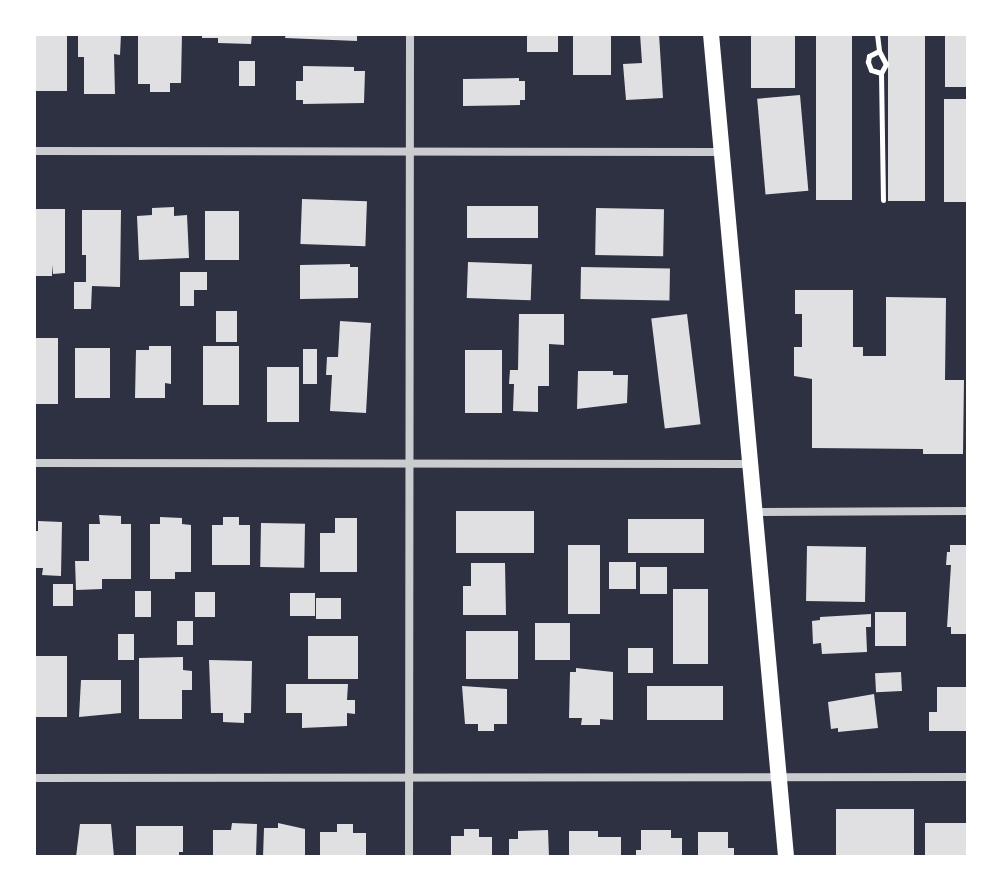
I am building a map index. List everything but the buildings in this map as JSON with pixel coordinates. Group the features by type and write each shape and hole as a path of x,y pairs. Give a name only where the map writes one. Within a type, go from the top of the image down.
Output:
{"main road":[{"path":"711,34 786,857"}],"street":[{"path":"409,857 410,34"},
{"path":"34,151 722,152"},
{"path":"34,463 750,464"},
{"path":"755,512 968,511"},
{"path":"34,778 968,777"}],"path":[{"path":"877,34 879,51 886,64 881,73 883,200"},
{"path":"879,51 869,56 868,62 871,70 881,73"}]}
